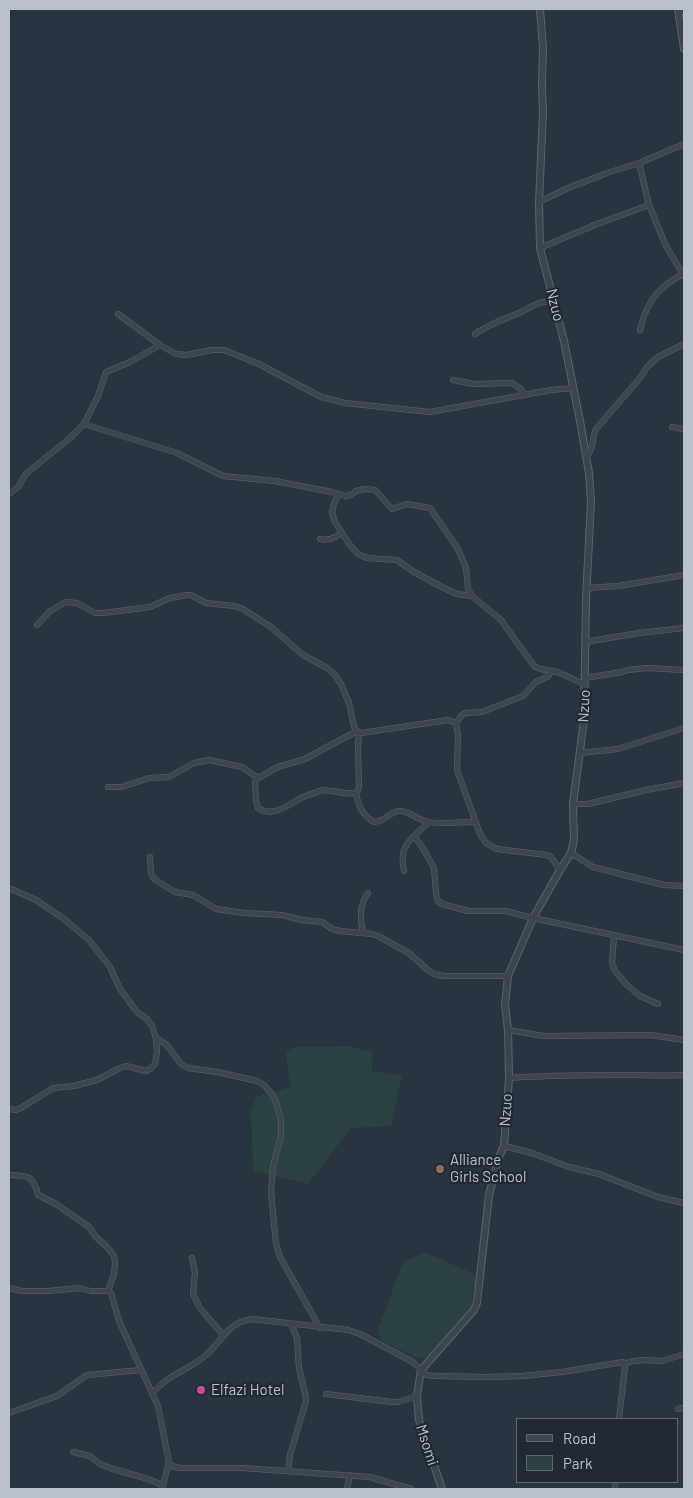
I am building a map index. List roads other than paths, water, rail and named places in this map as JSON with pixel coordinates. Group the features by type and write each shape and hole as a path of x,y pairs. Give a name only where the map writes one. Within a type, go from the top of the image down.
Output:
{"street":[{"name":"Nzuo","path":"421,1370 474,1310 477,1303 489,1195 499,1157 504,1146 509,1078 508,1030 505,1004 508,976 533,918 571,853 574,840 573,804 584,720 586,588 591,502 586,458 574,388 540,248 539,202 543,113 543,47 540,9"},
{"path":"678,9 684,49"},
{"path":"539,202 568,188 639,163 684,144"},
{"path":"639,163 649,205 666,246 684,275 672,280 654,296 647,307 640,330"},
{"path":"540,248 649,205"},
{"path":"475,334 486,326 530,306 549,300 554,301"},
{"path":"118,314 160,345 176,354 186,356 212,350 224,350 259,364 321,396 345,403 430,412 562,388 574,388"},
{"path":"586,458 591,452 593,434 596,429 640,378 647,367 658,357 684,344"},
{"path":"9,494 18,487 32,468 70,438 84,424 98,396 106,372 130,362 160,345"},
{"path":"453,380 474,384 512,383 521,389 524,395"},
{"path":"84,424 178,453 223,476 276,480 348,496 361,490 371,490 378,492 392,509 407,504 430,508 458,549 466,568 468,590 472,596 501,620 534,666 539,669 562,674 578,682 628,670 647,668 684,670"},
{"path":"672,428 684,429"},
{"path":"339,494 334,503 332,513 335,522 358,554 363,557 397,560 414,572 450,591 472,596"},
{"path":"320,539 332,539 342,533"},
{"path":"586,588 618,586 684,575"},
{"path":"37,624 50,611 66,602 77,604 95,613 103,613 150,607 170,598 191,595 206,603 234,606 243,609 270,627 303,655 327,668 335,675 344,692 351,710 354,726 358,732 359,788 356,793 361,810 369,819 374,822 380,822 400,810 429,822 476,822"},
{"path":"585,642 684,628"},
{"path":"552,671 547,677 536,682 523,696 482,712 465,713 461,716 456,723 458,735 457,770 476,822 486,843 497,849 547,855 551,857 560,870"},
{"path":"356,793 325,790 303,797 289,806 274,812 266,812 257,806 255,781 278,767 305,760 358,732 448,720 456,723"},
{"path":"580,753 618,749 684,728"},
{"path":"108,787 122,787 148,778 169,776 194,763 209,760 242,767 258,778"},
{"path":"573,804 588,804 684,783"},
{"path":"404,871 403,855 405,848 414,836 429,822"},
{"path":"414,836 434,868 436,894 438,901 442,904 468,911 506,911 684,950"},
{"path":"571,853 593,867 664,885 684,886"},
{"path":"150,857 151,874 154,878 168,889 193,895 216,909 282,915 322,922 332,929 340,931 378,936 408,953 436,975 508,976"},
{"path":"9,888 36,900 64,919 88,940 110,967 120,989 137,1012 147,1019 152,1026 156,1038 157,1052 155,1064 150,1069 126,1066 97,1080 74,1086 53,1088 21,1108 16,1110 9,1109"},
{"path":"362,933 360,910 362,901 368,893"},
{"path":"614,936 612,964 615,972 640,996 658,1004"},
{"path":"508,1030 544,1036 651,1035 684,1040"},
{"path":"156,1038 167,1045 181,1064 188,1068 257,1081 264,1085 271,1093 276,1102 281,1120 281,1136 273,1166 271,1192 276,1244 280,1257 320,1328"},
{"path":"509,1078 571,1074 684,1075"},
{"path":"504,1146 532,1153 569,1167 599,1174 658,1197 684,1203"},
{"path":"9,1175 30,1178 38,1195 56,1204 89,1227 108,1248 114,1256 115,1263 114,1274 108,1291"},
{"path":"192,1258 195,1273 193,1294 200,1308 224,1336"},
{"path":"9,1288 22,1291 80,1288 111,1293 119,1321 158,1406 169,1462 163,1487 145,1478 100,1464 90,1456 73,1452"},
{"path":"152,1394 164,1381 207,1355 233,1326 242,1321 253,1319 348,1330 360,1334 413,1362 426,1375 435,1376 524,1376 623,1362 624,1364 645,1360 662,1361 684,1354"},
{"path":"288,1471 290,1455 306,1401 299,1368 296,1346 297,1338 291,1324"},
{"path":"619,1418 624,1364"},
{"path":"9,1413 57,1396 88,1375 141,1370"},
{"name":"Msomi","path":"421,1370 417,1396 418,1420 442,1489"},
{"path":"326,1394 392,1402 417,1396"},
{"path":"678,1409 684,1408"},
{"path":"169,1462 172,1466 179,1468 242,1468 370,1477 411,1489"},
{"path":"347,1489 350,1475"}],"place":[{"name":"Alliance Girls School","path":"440,1169"},
{"name":"Elfazi Hotel","path":"201,1390"}]}
